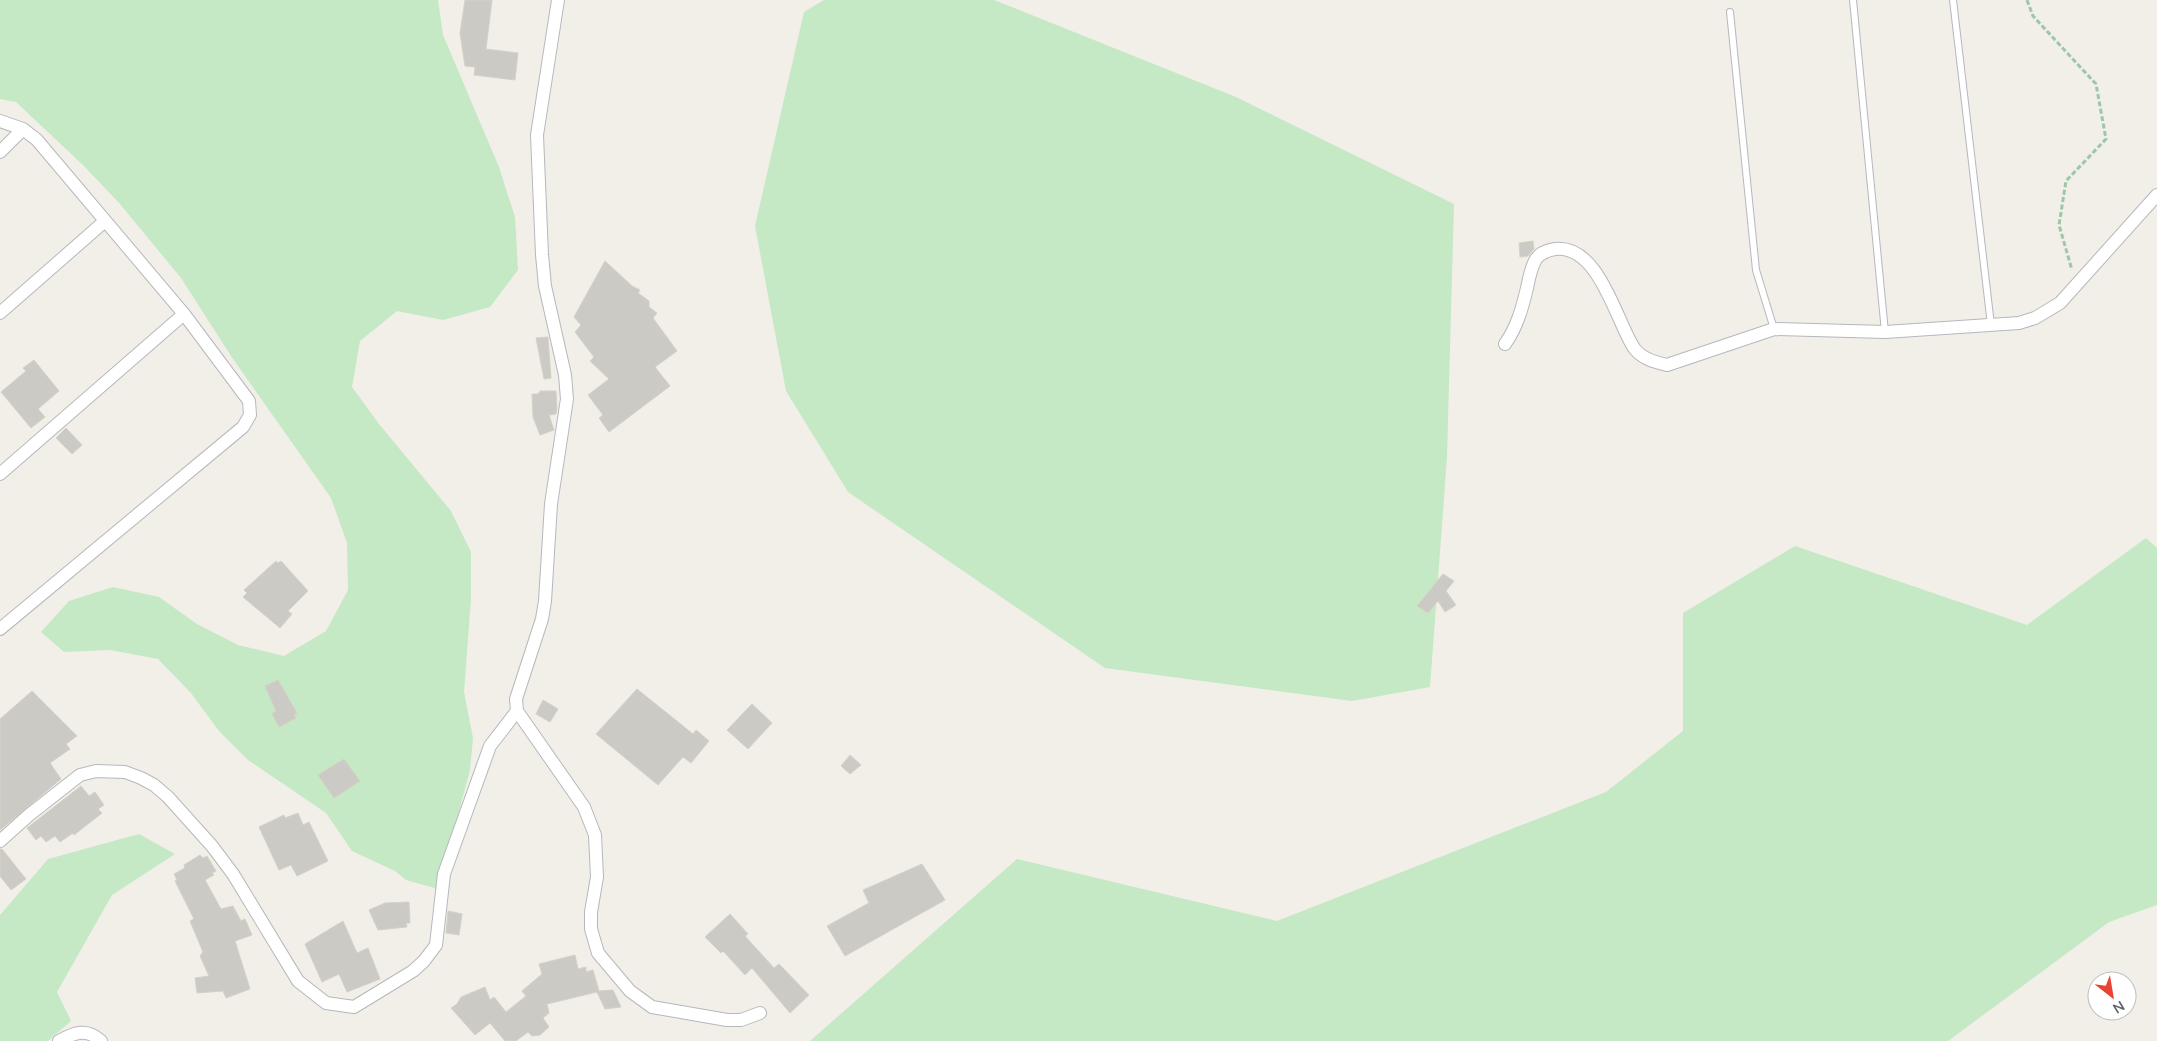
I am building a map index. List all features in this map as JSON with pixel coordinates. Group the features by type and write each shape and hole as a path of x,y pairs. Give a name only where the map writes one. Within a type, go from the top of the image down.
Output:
{"street":[{"path":"558,0 538,135 542,263 550,316 565,375 567,400 552,504 546,601 516,698 517,710 584,807 595,835 597,877 591,912 591,929 598,953 630,991 652,1007 727,1020 741,1020 760,1013"},
{"path":"0,121 23,130 36,140 105,221 184,314 249,402 250,415 243,427 0,629"},
{"path":"0,152 23,130"},
{"path":"1505,344 1514,332 1520,316 1532,268 1537,257 1548,250 1563,248 1579,256 1590,266 1602,282 1635,349 1649,360 1667,365 1774,329 1885,332 2019,323 2035,318 2060,303 2157,195"},
{"path":"0,313 105,221"},
{"path":"0,474 184,314"},
{"path":"0,841 42,804 80,775 96,771 125,772 141,778 154,785 168,797 233,874 298,981 326,1003 354,1007 413,971 424,961 436,945 444,874 490,746 517,710"},
{"path":"60,1041 84,1031 94,1034 101,1041"}],"lane":[{"path":"1853,0 1885,332"},
{"path":"1953,0 1991,325"},
{"path":"1730,12 1756,270 1774,329"}],"path":[{"path":"2028,0 2034,16 2096,84 2106,139 2066,181 2058,225 2076,285"}],"green space":[{"path":"0,0 438,0 443,35 499,167 515,217 518,270 490,307 443,320 397,311 360,341 352,387 379,424 451,511 471,552 471,599 464,692 473,738 470,770 438,889 406,880 395,871 352,851 326,813 248,760 219,731 191,693 158,659 110,650 64,652 41,632 69,601 113,587 159,597 197,624 238,645 284,656 326,631 348,590 347,543 331,498 231,356 181,278 120,204 84,166 16,102 0,99"},
{"path":"824,0 994,0 1236,97 1454,204 1447,457 1430,687 1352,701 1105,668 848,492 786,391 755,226 804,12"},
{"path":"2146,538 2157,548 2157,905 2109,922 1948,1041 810,1041 1017,859 1277,921 1606,792 1683,731 1683,613 1795,546 2027,625"},
{"path":"139,834 175,854 112,895 57,992 71,1021 48,1041 0,1041 0,915 48,859"}],"building":[{"path":"465,0 492,0 486,49 518,53 515,80 474,75 475,67 465,66 460,33"},
{"path":"1533,241 1534,249 1528,256 1520,257 1519,243"},
{"path":"605,261 632,286 640,290 638,293 649,301 649,307 657,313 653,318 677,351 655,367 670,386 609,432 599,418 603,415 588,395 609,379 590,361 594,357 575,332 581,325 574,317"},
{"path":"548,337 551,378 544,379 536,338"},
{"path":"34,360 59,391 38,409 45,417 31,428 1,392 26,371 23,368"},
{"path":"540,391 556,391 557,408 556,414 549,415 554,430 540,435 533,417 532,394 538,394"},
{"path":"66,428 82,445 72,454 56,438"},
{"path":"276,561 278,563 281,561 308,591 288,611 292,614 280,628 243,597 247,593 244,590"},
{"path":"1443,574 1454,581 1446,591 1456,605 1445,612 1438,601 1428,613 1417,606"},
{"path":"278,680 297,713 294,715 296,718 279,727 272,714 276,711 265,686"},
{"path":"637,689 693,734 696,730 709,741 691,763 683,757 658,785 596,734"},
{"path":"32,691 77,736 66,744 70,749 50,763 61,779 0,830 0,719"},
{"path":"543,700 558,709 550,722 536,714"},
{"path":"752,704 772,723 748,749 727,730"},
{"path":"850,755 861,765 850,774 841,766"},
{"path":"344,759 360,781 334,798 318,775"},
{"path":"81,786 89,796 95,792 104,805 98,809 102,813 74,835 73,833 60,842 55,836 46,842 41,836 36,840 27,828"},
{"path":"298,813 303,825 309,822 328,861 297,876 291,865 279,870 259,827 284,815 285,818"},
{"path":"0,849 2,849 26,879 11,890 0,876"},
{"path":"200,855 203,858 207,856 216,871 212,873 214,875 205,880 221,909 233,906 241,921 245,919 252,935 235,941 250,989 226,998 223,991 197,993 195,978 209,976 200,956 203,952 190,921 194,919 175,881 177,880 174,874 185,868 184,865"},
{"path":"922,864 945,900 845,956 827,926 869,903 863,890"},
{"path":"409,902 410,923 406,923 407,927 378,930 369,910 385,903"},
{"path":"448,911 462,914 459,935 446,933"},
{"path":"730,914 748,934 745,936 774,968 779,964 809,995 790,1013 752,968 745,975 723,951 721,953 705,937"},
{"path":"343,921 357,953 368,948 380,979 347,992 339,974 322,982 305,944"},
{"path":"575,955 578,969 586,967 586,972 593,970 599,991 613,990 621,1007 605,1009 597,992 547,1004 549,1013 543,1018 549,1027 540,1035 532,1036 528,1032 516,1041 505,1041 490,1023 475,1035 451,1008 457,1004 461,997 485,987 490,1000 494,997 506,1012 526,996 522,991 542,974 539,964"}]}
